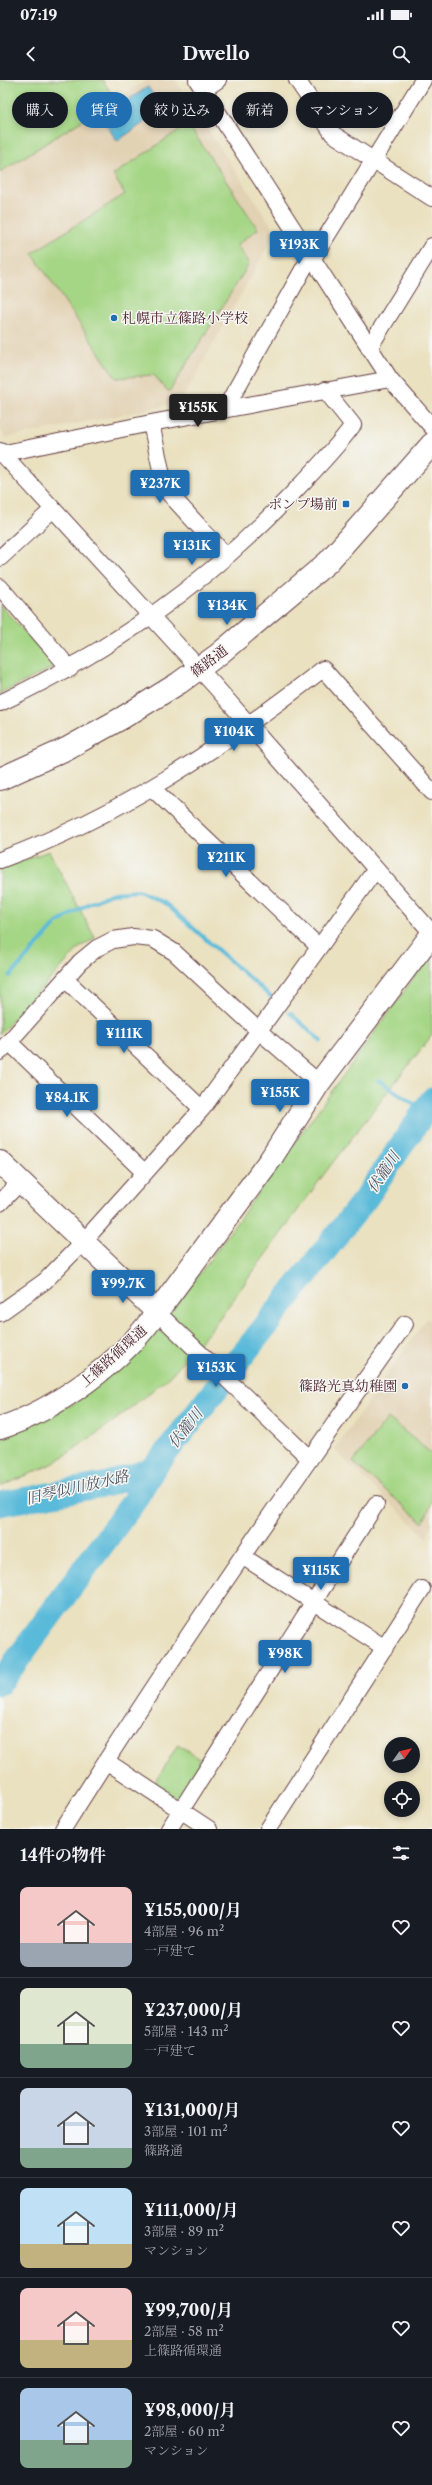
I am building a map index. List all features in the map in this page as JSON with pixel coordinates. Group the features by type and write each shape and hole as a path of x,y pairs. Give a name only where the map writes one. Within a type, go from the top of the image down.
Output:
{"street":[{"path":"218,80 200,85 390,379 432,427"},
{"path":"297,80 333,134 432,198"},
{"path":"225,409 305,266 312,260 423,80"},
{"path":"369,348 432,246"},
{"path":"0,453 151,423 390,379"},
{"path":"0,703 70,668 151,618 254,533 324,461 353,424 325,390"},
{"path":"151,423 165,489 226,556"},
{"name":"篠路通","path":"0,779 73,746 122,718 198,670 280,604 328,562 432,444"},
{"path":"0,453 249,726 432,933 320,1083 270,1160 157,1312 309,1458"},
{"path":"0,558 52,510"},
{"path":"0,587 70,668"},
{"path":"0,860 68,832 153,789 249,726 323,669 432,792"},
{"path":"153,789 319,947"},
{"path":"0,1313 45,1281 84,1242 202,1109 376,869"},
{"path":"145,1173 4,1047 65,978 97,948 113,940 133,937 153,939 174,952 259,1031 320,1083"},
{"path":"65,978 202,1109"},
{"name":"上篠路循環通","path":"0,1162 157,1312 147,1327 109,1362 68,1395 12,1424 0,1428"},
{"path":"0,1203 20,1182"},
{"path":"63,1829 106,1761 242,1556 309,1458 405,1324"},
{"path":"169,1829 376,1504"},
{"path":"242,1556 385,1648"},
{"path":"268,1829 422,1589"},
{"path":"106,1761 209,1829"}],"shaded area":[{"name":"札幌市立篠路小学校","path":"147,80 175,80 183,92 140,92 140,128 207,128 276,232 180,403 5,438 0,430 0,172 76,124 76,128 132,128 132,92 128,92"},
{"name":"篠路光真幼稚園","path":"427,1318 432,1323 432,1523 427,1538 334,1450"}],"green space":[{"path":"0,80 103,80 110,92 76,92 76,124 0,172"},
{"path":"182,128 191,128 258,229 237,245 249,264 169,392 154,375 116,378 32,253 125,194 113,175"},
{"path":"0,605 52,662 52,668 0,694"},
{"path":"49,851 95,938 79,948 0,1034 0,869"},
{"path":"432,953 432,1035 330,1166 210,1331 170,1376 113,1422 54,1463 0,1487 0,1440 75,1403 145,1344 190,1287"},
{"path":"388,1418 432,1454 432,1502 423,1523 353,1462"},
{"path":"178,1744 202,1761 178,1800 155,1783"}],"water":[{"path":"148,87 151,92 140,92"},
{"path":"140,92 140,126 117,141 108,128 132,128 132,97"}],"waterway":[{"path":"10,976 57,923 88,904 113,893 139,891 166,904 272,998"},
{"path":"290,1013 321,1041"},
{"path":"378,1080 424,1111"},
{"name":"伏籠川","path":"0,1683 132,1504 153,1469 366,1198 432,1100"},
{"name":"旧琴似川放水路","path":"0,1504 108,1484 153,1469"}],"place":[{"name":"札幌市立篠路小学校","path":"114,318"},
{"name":"ポンプ場前","path":"346,504"},
{"name":"篠路光真幼稚園","path":"405,1386"}]}
